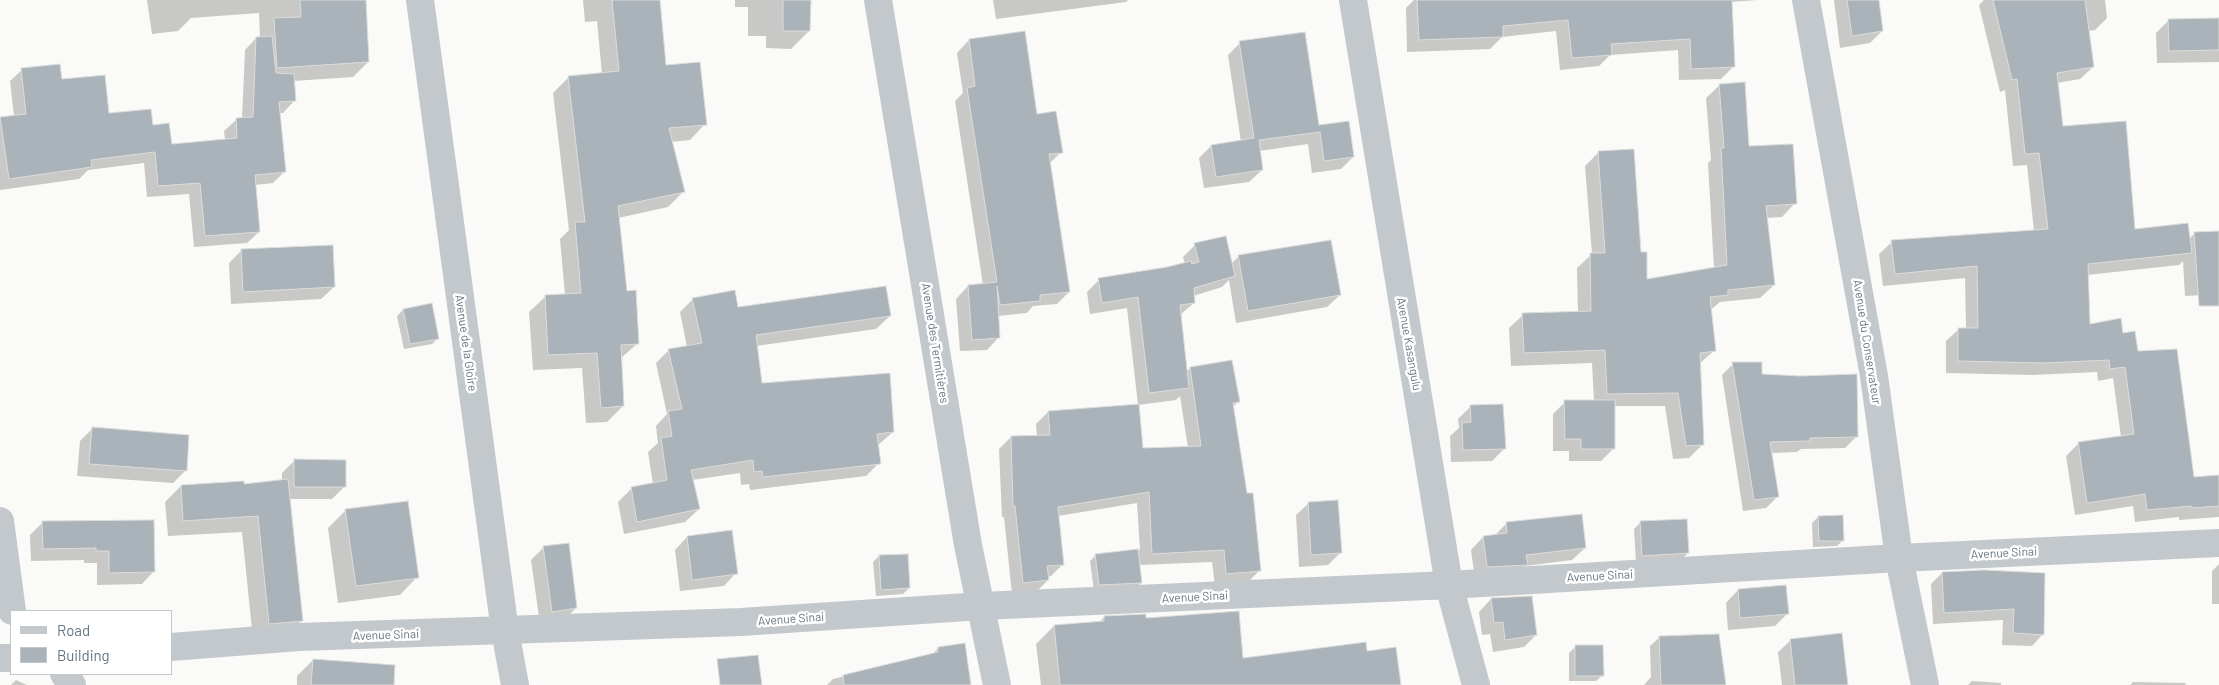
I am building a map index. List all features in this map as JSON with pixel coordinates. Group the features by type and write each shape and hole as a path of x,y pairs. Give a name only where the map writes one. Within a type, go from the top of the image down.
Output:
{"street":[{"name":"Avenue de la Gloire","path":"420,0 505,631 515,685"},
{"name":"Avenue des Termitières","path":"878,0 968,545 998,685"},
{"name":"Avenue Kasangulu","path":"1353,0 1449,585 1476,685"},
{"name":"Avenue du Conservateur","path":"1806,0 1872,367 1899,558 1925,685"},
{"path":"0,521 12,610"},
{"name":"Avenue Sinai","path":"172,647 298,637 741,622 982,606 1449,585 1899,558 2219,543"}],"building":[{"path":"300,0 366,0 369,62 277,68 274,18 301,17"},
{"path":"612,0 660,0 666,65 700,62 707,125 669,128 685,192 618,206 627,291 636,290 639,344 621,345 624,406 601,408 597,353 548,355 545,295 581,293 575,222 585,222 568,76 619,71"},
{"path":"783,0 811,0 810,31 783,31"},
{"path":"1417,0 1732,0 1735,67 1691,69 1690,39 1611,44 1612,55 1572,58 1568,20 1503,26 1503,37 1419,40"},
{"path":"1847,0 1879,0 1883,31 1852,36"},
{"path":"1993,0 2085,0 2094,67 2057,73 2063,126 2126,121 2135,229 2188,223 2192,253 2088,264 2090,324 2121,318 2123,333 2135,331 2138,351 2177,349 2194,477 2219,475 2219,506 2191,508 2191,506 2147,510 2145,494 2087,503 2078,442 2134,434 2125,367 2110,369 2109,360 2045,363 1958,361 1958,328 1978,328 1977,266 1895,274 1891,240 2048,229 2039,153 2025,154 2017,79 2012,80"},
{"path":"2219,18 2219,50 2169,51 2168,19"},
{"path":"1025,31 1037,114 1056,111 1063,153 1049,154 1070,292 1040,295 1040,301 1000,305 997,286 1000,338 972,340 968,285 997,282 967,88 975,86 969,39"},
{"path":"1305,32 1319,125 1349,121 1354,157 1324,161 1320,132 1259,140 1263,170 1216,177 1211,145 1254,138 1239,41"},
{"path":"272,36 276,73 294,74 296,101 279,102 286,172 255,175 260,232 205,236 200,183 158,186 155,152 91,160 92,167 9,179 0,117 26,114 21,68 60,64 62,79 105,75 109,113 151,109 153,125 169,123 172,144 237,138 236,118 253,117 256,37"},
{"path":"1745,82 1749,146 1793,144 1797,204 1766,206 1775,285 1728,290 1728,295 1710,297 1716,351 1700,353 1704,445 1686,446 1678,393 1607,394 1605,350 1524,353 1522,313 1591,311 1590,253 1605,253 1598,151 1634,149 1641,252 1647,252 1647,279 1727,265 1721,148 1724,148 1719,84"},
{"path":"2219,231 2219,306 2199,306 2194,232"},
{"path":"1226,236 1235,276 1194,288 1195,303 1180,305 1189,388 1149,393 1138,297 1102,303 1098,278 1167,267 1191,261 1192,264 1199,262 1194,243"},
{"path":"1331,240 1341,295 1248,311 1238,255"},
{"path":"333,245 335,287 243,292 241,249"},
{"path":"886,286 891,316 756,335 762,383 890,373 894,432 877,434 881,464 763,477 762,471 754,472 753,460 691,470 700,509 637,522 631,487 667,480 661,438 672,436 668,411 682,409 668,349 702,343 692,298 735,290 738,307"},
{"path":"432,303 439,339 410,344 403,309"},
{"path":"1232,360 1240,402 1233,403 1247,493 1253,493 1261,571 1226,574 1224,550 1152,554 1149,492 1058,507 1064,565 1047,566 1049,580 1023,583 1015,506 1013,506 1011,436 1050,435 1048,411 1139,404 1143,448 1201,446 1190,367"},
{"path":"1732,362 1762,362 1762,374 1800,376 1857,374 1858,437 1810,438 1810,441 1770,442 1779,497 1754,500"},
{"path":"1564,400 1615,400 1615,449 1581,449 1581,439 1565,439"},
{"path":"1503,404 1506,449 1463,450 1462,423 1471,422 1470,405"},
{"path":"92,427 189,435 187,471 89,464"},
{"path":"294,459 346,460 346,487 294,487"},
{"path":"288,479 303,621 269,624 258,516 183,521 181,485 244,481 244,484"},
{"path":"1338,500 1342,553 1311,555 1308,502"},
{"path":"408,501 419,578 356,586 345,509"},
{"path":"1582,514 1586,548 1526,555 1528,565 1487,567 1483,536 1507,533 1506,522"},
{"path":"1843,515 1844,541 1819,541 1818,516"},
{"path":"1687,519 1689,553 1642,556 1640,521"},
{"path":"154,520 155,572 109,573 109,551 96,551 96,548 43,549 42,521"},
{"path":"732,530 738,574 692,580 687,536"},
{"path":"569,543 577,608 552,612 543,546"},
{"path":"1138,549 1142,583 1099,585 1095,554"},
{"path":"908,554 910,588 881,590 879,555"},
{"path":"1984,570 2045,573 2044,635 2013,633 2014,609 1944,613 1942,572"},
{"path":"1786,585 1789,614 1740,618 1738,589"},
{"path":"1532,596 1537,635 1505,640 1503,622 1494,623 1491,598"},
{"path":"1239,611 1243,658 1366,642 1367,651 1396,647 1401,685 1060,685 1054,625 1104,621 1104,616 1146,614 1146,618"},
{"path":"1842,633 1848,685 1795,685 1790,639"},
{"path":"1719,634 1726,685 1661,685 1659,636"},
{"path":"965,643 971,685 844,685 843,675 938,652 938,647"},
{"path":"1575,645 1603,645 1604,676 1575,676"},
{"path":"758,655 762,685 720,685 717,659"},
{"path":"313,659 395,665 394,685 311,685"}]}
